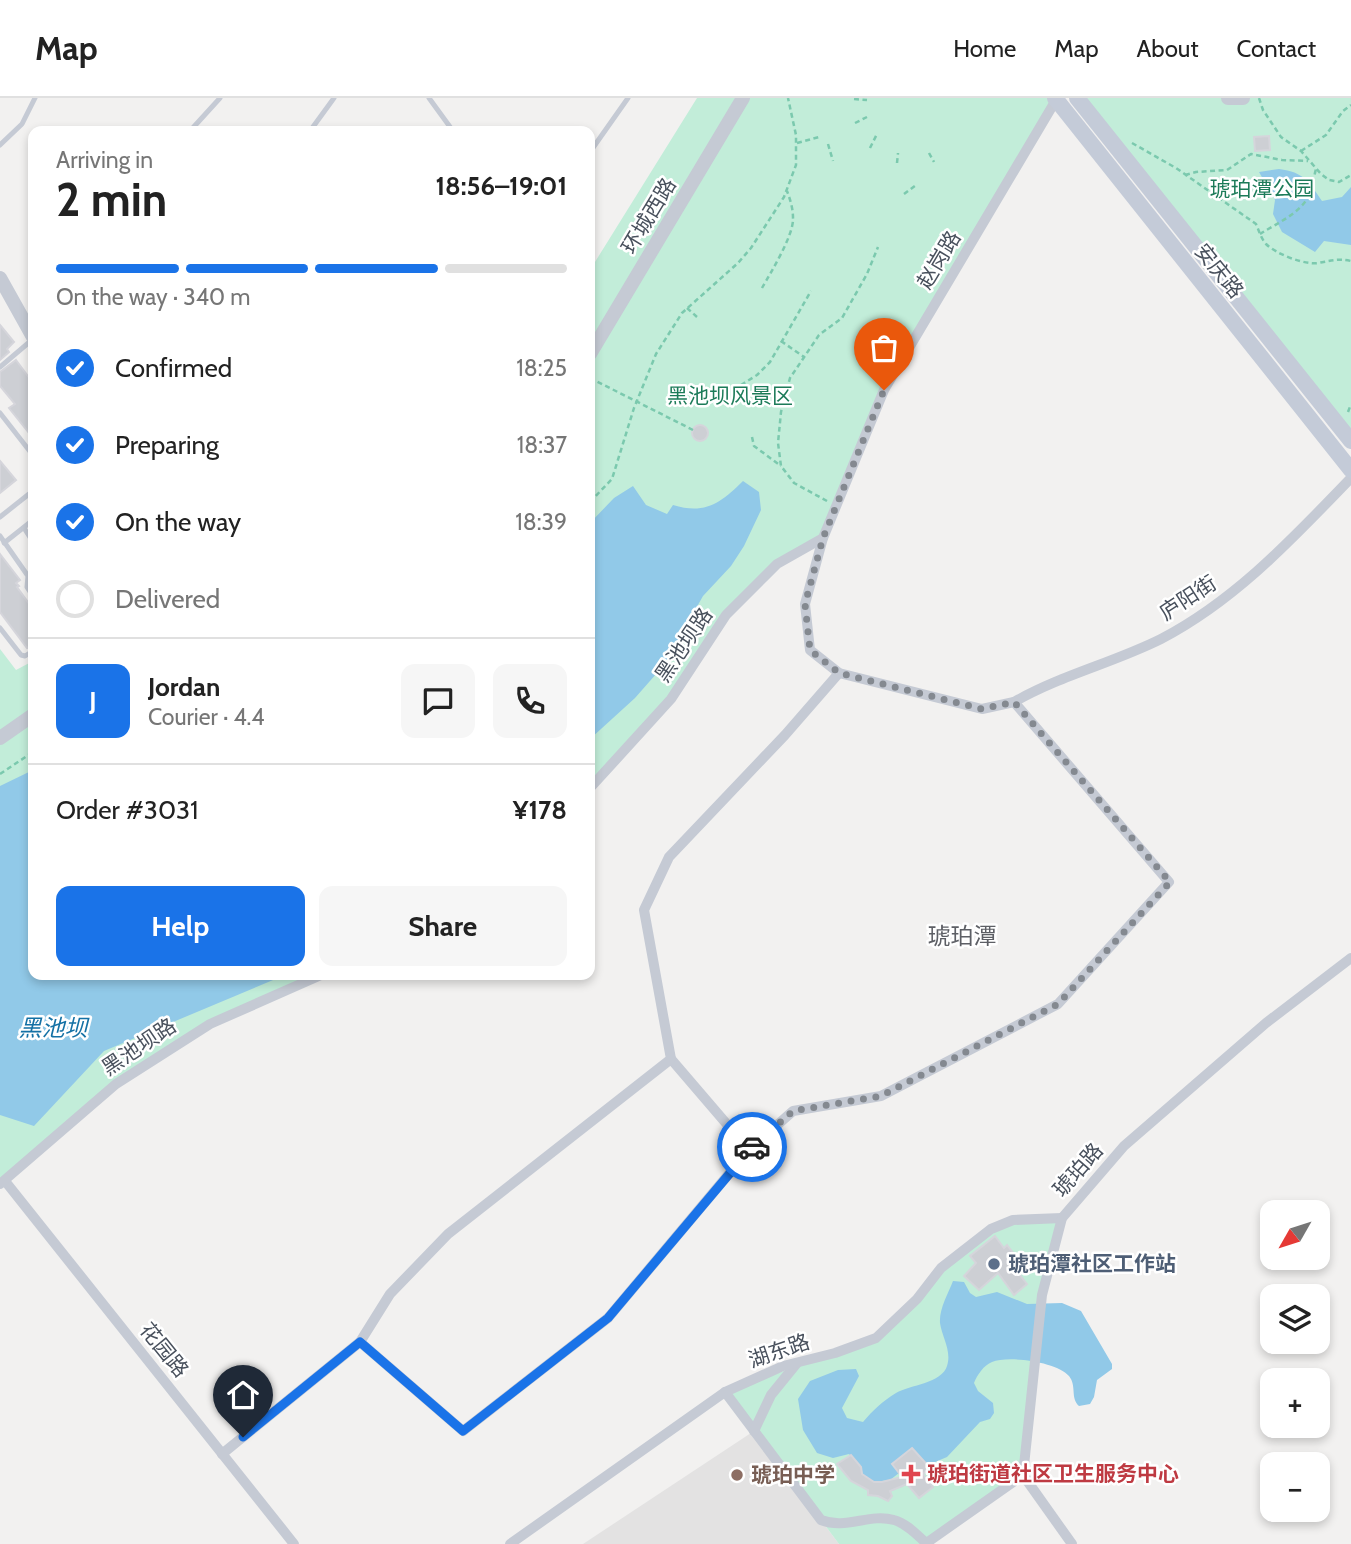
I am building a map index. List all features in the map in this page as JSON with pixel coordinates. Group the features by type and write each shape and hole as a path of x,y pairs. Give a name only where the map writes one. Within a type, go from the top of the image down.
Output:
{"main road":[{"name":"安庆路","path":"1077,98 1351,441"},
{"name":"安庆路","path":"1055,99 1351,470"}],"street":[{"name":"环城西路","path":"595,346 743,98"},
{"path":"1228,98 1244,98"},
{"name":"赵岗路","path":"1014,702 982,709 839,673 810,650 805,604 823,538 884,390 1055,99"},
{"path":"0,278 28,329"},
{"name":"庐阳街","path":"1014,702 1040,687 1160,639 1204,613 1279,553 1351,478"},
{"name":"黑池坝路","path":"595,783 671,699 726,615 777,564 823,538"},
{"path":"749,1150 671,1059 644,910 669,857 839,673"},
{"path":"360,1342 463,1431 608,1318 749,1150 793,1111 881,1096 1058,1004 1170,882 1014,702"},
{"path":"0,738 28,718"},
{"name":"琥珀路","path":"1023,1475 1042,1295 1062,1218 1124,1146 1266,1023 1351,958"},
{"name":"黑池坝路","path":"2,1182 116,1084 210,1024 310,980"},
{"path":"222,1454 360,1342 390,1294 448,1234 671,1059"},
{"name":"花园路","path":"2,1182 294,1544"},
{"name":"湖东路","path":"510,1544 725,1392 797,1363 876,1338 916,1299 941,1268 991,1229 1013,1220 1062,1218"},
{"path":"754,1431 771,1395 797,1363"},
{"path":"725,1392 821,1520 832,1524 895,1520 925,1544 1023,1475 1072,1544"}],"lane":[{"path":"0,145 22,124 35,98"},
{"path":"195,126 220,98"},
{"path":"314,126 334,98"},
{"path":"429,98 449,126"},
{"path":"595,145 628,98"},
{"path":"0,367 28,342"},
{"path":"0,413 28,449"},
{"path":"0,517 28,495"},
{"path":"4,543 28,524"},
{"path":"24,528 28,534"},
{"path":"0,537 28,571"},
{"path":"0,628 21,655 28,655"}],"path":[{"path":"595,497 612,479 656,354 687,308 738,263 787,190 796,166 797,143 788,98"},
{"path":"1259,98 1263,110 1281,137 1301,151 1329,180 1339,182 1350,176"},
{"path":"854,99 867,100"},
{"path":"1301,151 1326,135 1343,111 1351,105"},
{"path":"855,123 867,117"},
{"path":"870,148 877,134"},
{"path":"1106,134 1138,145 1185,175 1256,224 1267,245 1295,258 1316,263 1330,259 1351,261"},
{"path":"797,143 819,137"},
{"path":"828,144 833,161"},
{"path":"929,152 934,162"},
{"path":"897,163 898,153"},
{"path":"1185,175 1227,170 1251,154 1282,160 1308,160"},
{"path":"1260,234 1304,203 1311,192 1316,167"},
{"path":"904,194 916,185"},
{"path":"762,288 793,223 787,190"},
{"path":"781,466 778,443 781,412 790,378 819,335 842,318 867,274 878,247"},
{"path":"741,385 757,375 770,362 811,290"},
{"path":"687,308 697,317"},
{"path":"781,341 804,357"},
{"path":"595,380 694,429"},
{"path":"752,437 754,446 781,466 794,483 837,506"},
{"path":"0,774 28,755"}],"shaded area":[{"name":"琥珀中学","path":"754,1431 839,1544 583,1544"}],"green space":[{"name":"黑池坝风景区","path":"697,98 1055,98 884,390 823,538 777,564 726,615 671,699 595,783 595,262"},
{"name":"琥珀潭公园","path":"1077,98 1351,98 1351,441"},
{"name":"黑池坝","path":"0,649 16,670 28,664 28,980 310,980 210,1024 116,1084 0,1184"},
{"path":"1062,1218 1042,1295 1023,1475 925,1544 839,1544 725,1392 876,1338 941,1268 1013,1220"}],"water":[{"path":"1279,169 1300,175 1322,201 1342,197 1351,187 1351,245 1324,241 1315,252 1282,232 1273,214 1275,200 1259,172"},
{"path":"743,481 759,492 761,510 744,546 731,566 703,596 664,665 635,698 595,734 595,518 614,498 633,486 646,505 667,514 673,505 703,508 727,495"},
{"name":"黑池坝","path":"28,772 28,980 273,980 104,1051 34,1126 0,1115 0,786"},
{"path":"953,1281 964,1282 970,1293 976,1297 997,1292 1027,1304 1062,1303 1081,1311 1112,1364 1112,1369 1097,1380 1090,1404 1079,1406 1076,1403 1069,1376 1055,1367 1032,1361 999,1360 986,1365 974,1383 978,1391 993,1403 994,1413 990,1419 980,1422 947,1457 928,1465 912,1448 893,1464 899,1473 890,1480 874,1482 863,1475 861,1467 849,1454 833,1458 817,1453 803,1430 798,1399 810,1381 838,1370 856,1369 859,1376 842,1408 847,1418 863,1422 878,1406 896,1393 939,1376 944,1372 948,1360 940,1318"}],"building":[{"path":"1269,136 1270,150 1255,151 1254,137"},
{"path":"0,325 14,342 7,349 9,352 0,360"},
{"path":"16,360 28,376 28,432 9,408 15,404 0,386 0,372"},
{"path":"700,425 708,433 700,441 692,433"},
{"path":"0,461 16,480 0,493"},
{"path":"0,554 20,580 16,583 19,586 17,587 28,602 28,648 0,612"},
{"name":"琥珀潭社区工作站","path":"995,1236 1004,1248 1007,1245 1018,1259 1012,1265 1027,1284 1014,1295 998,1273 979,1290 964,1276 976,1263 970,1256"},
{"name":"琥珀街道社区卫生服务中心","path":"912,1448 930,1468 923,1474 933,1487 919,1498 907,1484 890,1491 892,1496 888,1501 868,1495 868,1490 851,1481 837,1464 851,1455 861,1467 862,1474 874,1482 882,1482 902,1477 892,1464"}],"way so far":[{"path":"752,1147 793,1111 881,1096 1058,1004 1170,882 1014,702 982,709 839,673 810,650 805,604 823,538 884,390"}],"place":[{"name":"琥珀潭社区工作站","path":"994,1264"},
{"name":"琥珀街道社区卫生服务中心","path":"911,1474"},
{"name":"琥珀中学","path":"737,1475"}],"district":[{"name":"琥珀潭","path":"962,936"}],"route":[{"path":"243,1437 360,1342 463,1431 608,1318 752,1147"}]}
